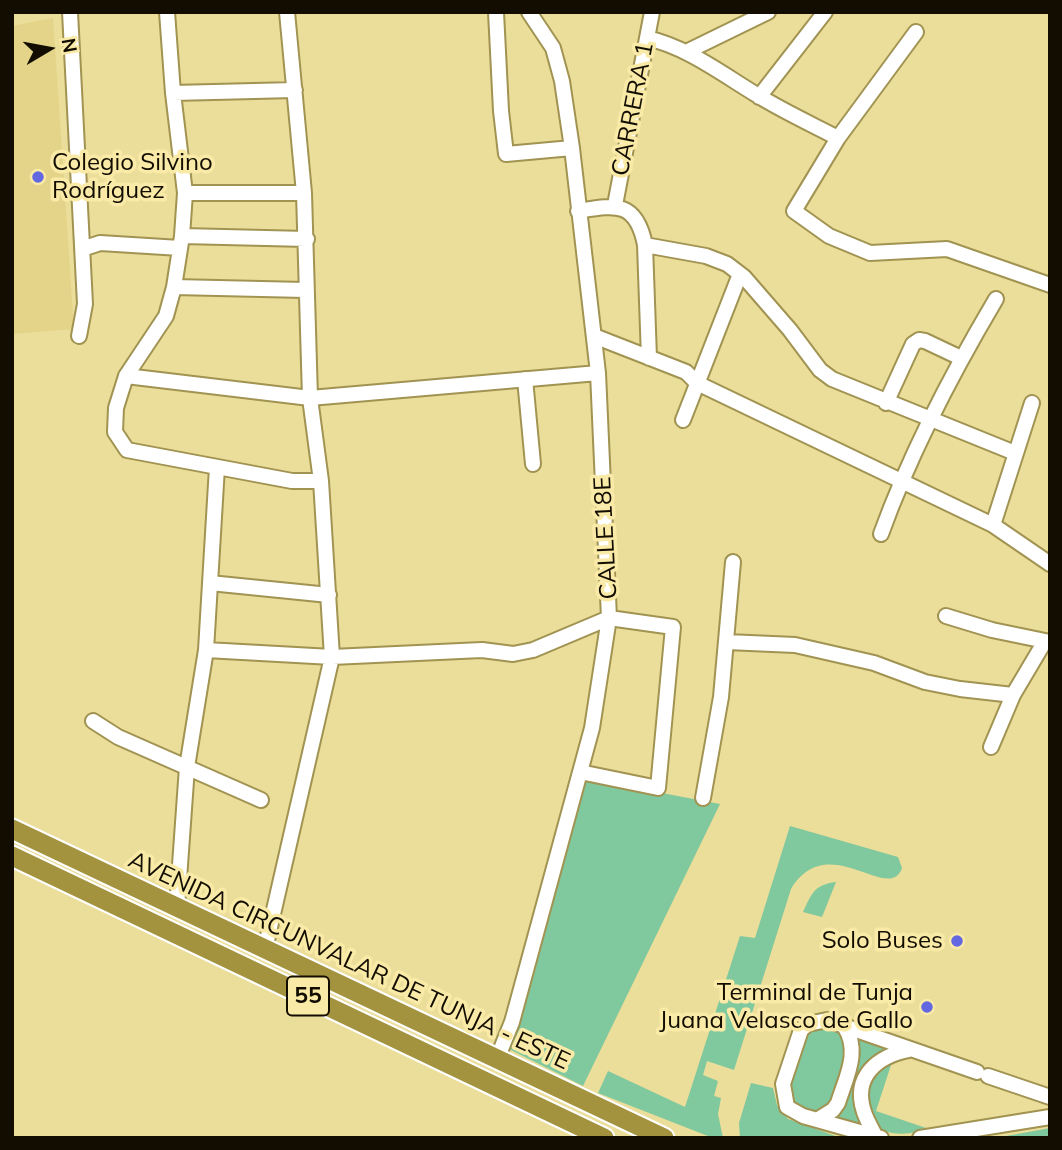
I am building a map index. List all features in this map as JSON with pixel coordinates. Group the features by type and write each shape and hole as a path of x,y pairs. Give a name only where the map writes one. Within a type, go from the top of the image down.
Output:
{"highway":[{"name":"AVENIDA CIRCUNVALAR DE TUNJA - ESTE","path":"12,829 664,1138"},
{"name":"AVENIDA CIRCUNVALAR DE TUNJA - ESTE","path":"12,856 604,1138"}],"street":[{"path":"70,12 85,304 79,336"},
{"path":"167,12 185,194 181,242 166,317 126,376 116,408 115,432 127,450 292,481 321,481"},
{"path":"265,949 332,657 321,481 310,398 304,193 287,12"},
{"path":"496,12 506,154 572,148"},
{"name":"CALLE 18E","path":"497,1059 512,1022 592,728 609,618 598,373 572,148 562,81 553,48 529,12"},
{"name":"CARRERA 1","path":"615,205 652,12"},
{"path":"686,52 768,12"},
{"path":"759,97 825,12"},
{"path":"916,32 838,138 794,211 829,236 870,253 947,249 1050,285"},
{"path":"647,38 686,52 759,97 838,138"},
{"path":"173,93 295,90"},
{"path":"185,194 304,193"},
{"path":"578,211 615,205 636,217 642,227 649,358"},
{"path":"82,249 100,243 307,239"},
{"path":"645,245 706,256 727,264 740,274 790,330 820,370 831,379 1015,453"},
{"path":"683,421 740,274"},
{"path":"174,287 305,290"},
{"path":"881,534 901,479 929,420 996,299"},
{"path":"594,336 685,372 697,383 901,479 993,525 1050,564"},
{"path":"886,403 913,344 919,340 961,358"},
{"path":"126,376 310,398 598,373"},
{"path":"525,379 533,464"},
{"path":"993,525 1032,403"},
{"path":"177,907 187,767 206,650 217,467"},
{"path":"703,798 721,697 733,562"},
{"path":"210,583 329,595"},
{"path":"946,616 1047,642 1013,695 991,747"},
{"path":"206,650 332,657 482,650 513,654 533,650 609,618 673,627 658,788 580,772"},
{"path":"727,642 795,645 874,663 925,682 1013,695"},
{"path":"93,721 118,737 261,800"},
{"path":"878,1137 795,1113 787,1107 783,1084 801,1030 808,1024 827,1020 1050,1097"},
{"path":"817,1120 833,1110 838,1103 853,1052 850,1035 844,1026"},
{"path":"878,1137 864,1112 861,1099 863,1082 874,1064 909,1050"},
{"path":"920,1138 1050,1117"}],"shaded area":[{"name":"Colegio Silvino Rodríguez","path":"53,18 74,329 12,334 12,26"}],"green space":[{"path":"583,778 720,804 583,1086 509,1049"},
{"path":"790,826 898,857 902,868 895,877 884,878 839,865 822,865 806,872 791,889 734,1070 707,1061 703,1075 718,1081 714,1096 721,1098 718,1114 723,1138 713,1138 598,1093 608,1071 685,1107 740,936 755,938"},
{"path":"836,882 822,917 803,912 818,888"},
{"path":"826,1028 843,1034 849,1055 830,1107 815,1114 795,1105 791,1097 790,1079 807,1034 815,1029"},
{"path":"854,1036 888,1049 866,1065 854,1089 855,1107 865,1127 829,1117"},
{"path":"892,1062 876,1111 932,1130 904,1134 888,1132 881,1129 871,1117 866,1101 867,1086 874,1073"},
{"path":"751,1083 773,1088 777,1105 788,1119 841,1138 740,1138 739,1123"},
{"path":"1050,1128 1050,1138 978,1138 1006,1136"}],"place":[{"name":"Colegio Silvino Rodríguez","path":"38,177"},
{"name":"Solo Buses","path":"957,941"},
{"name":"Terminal de Tunja Juana Velasco de Gallo","path":"927,1007"}]}
